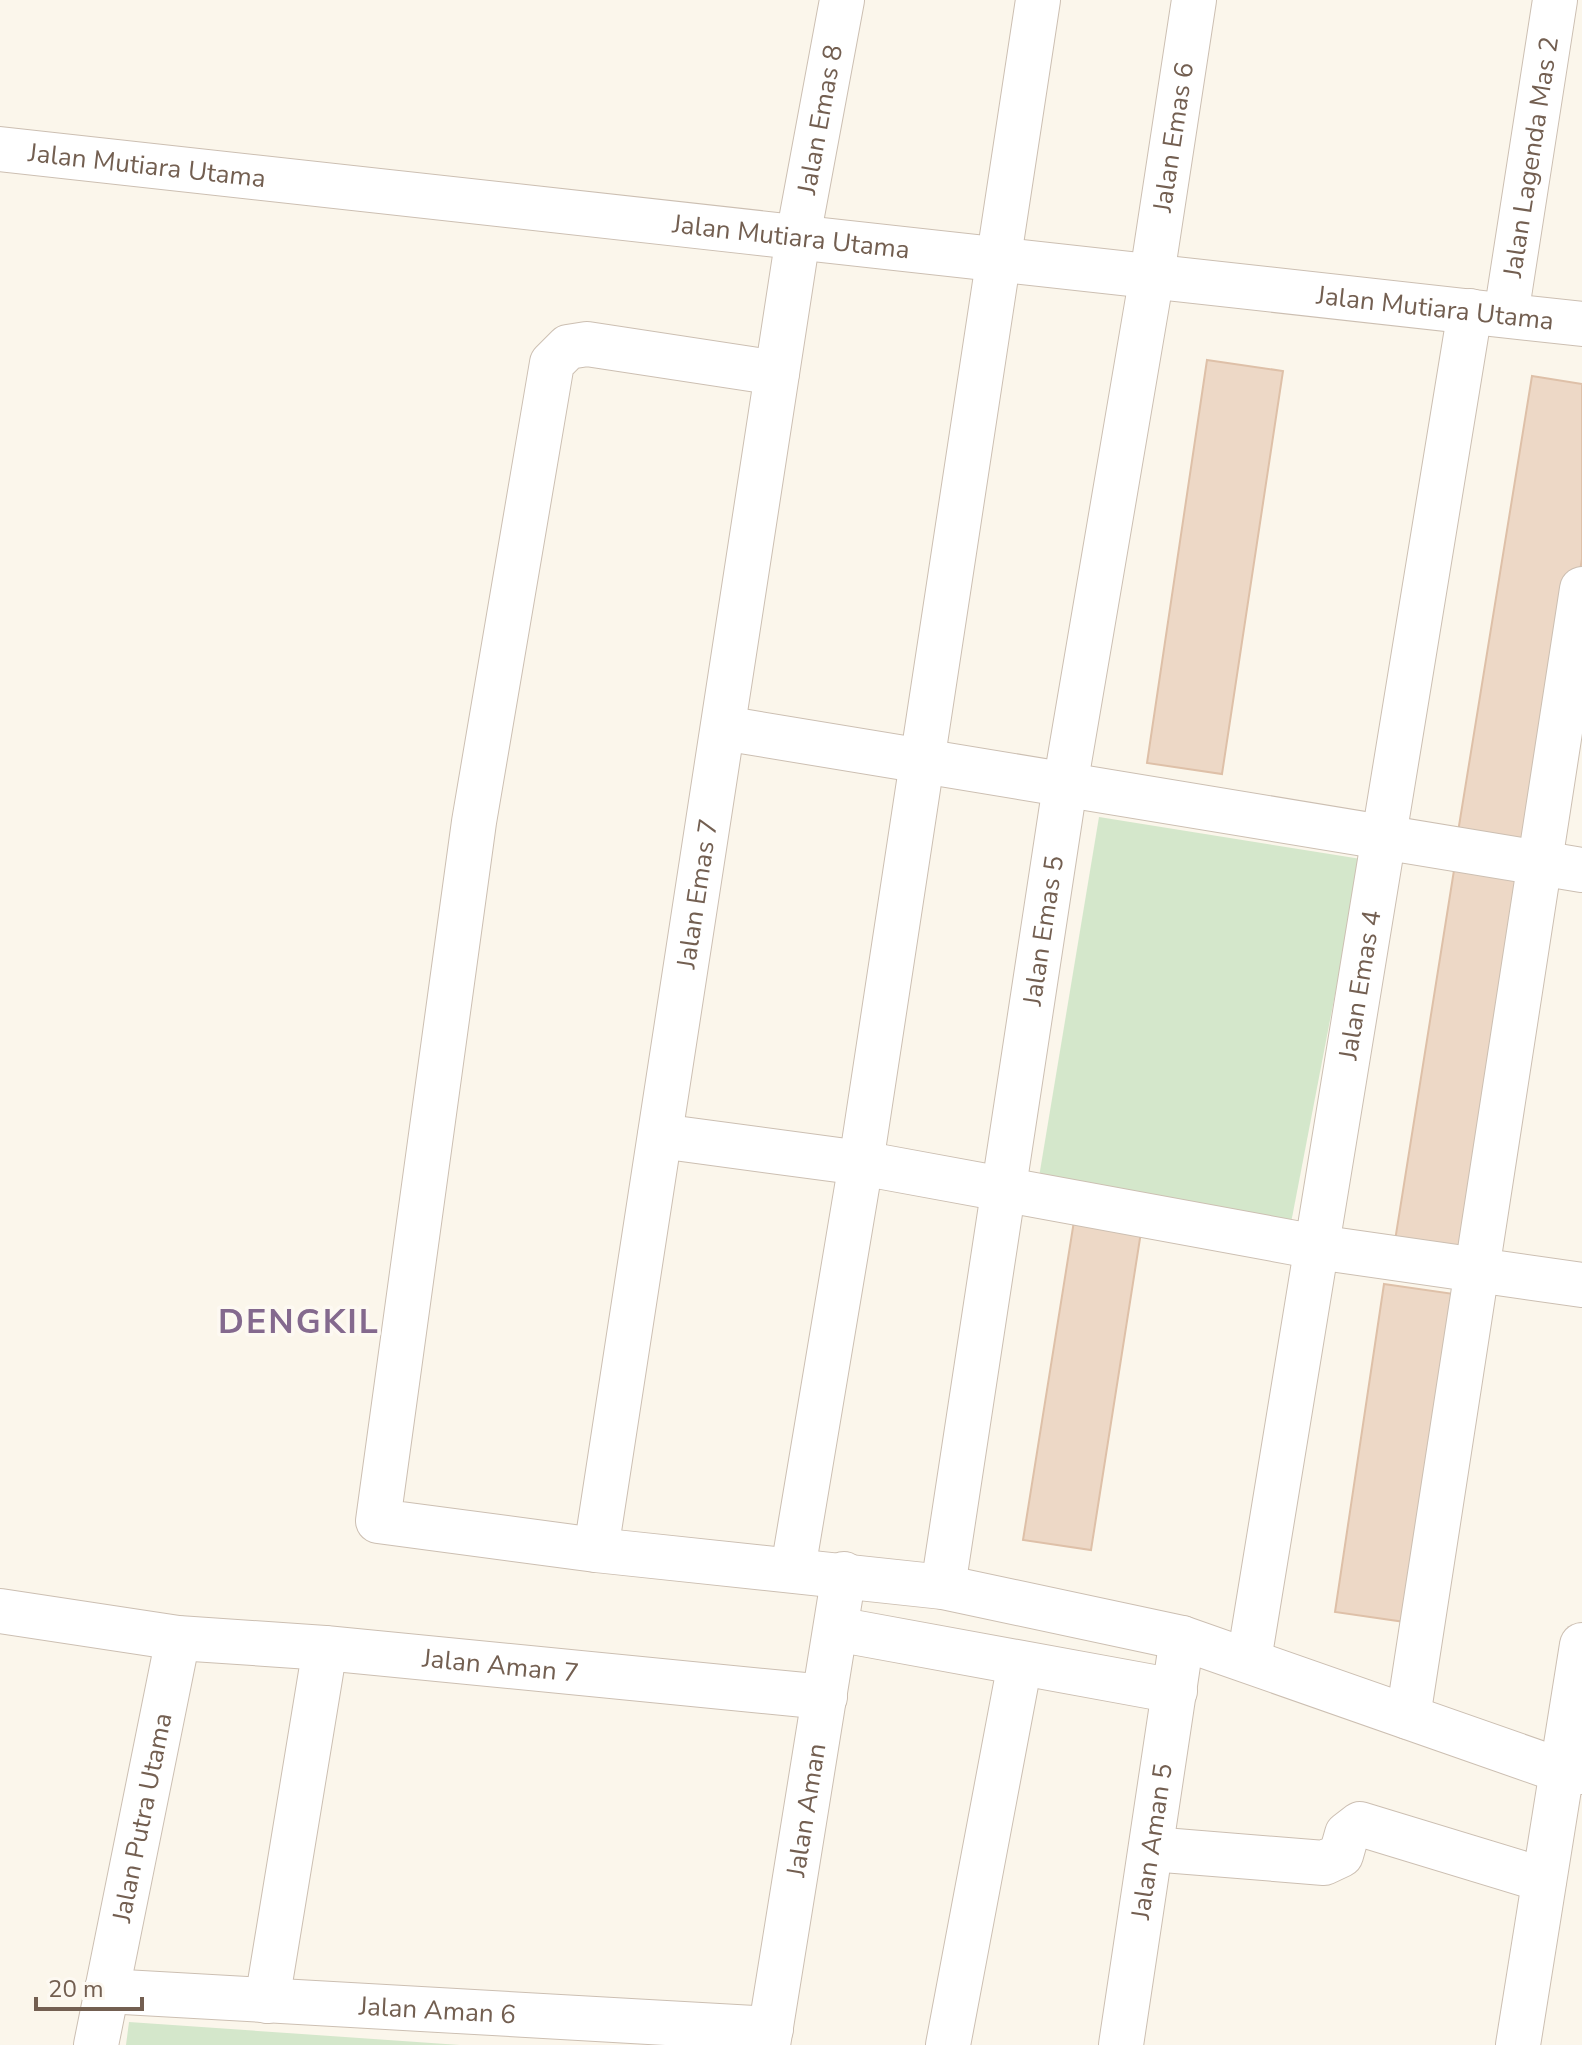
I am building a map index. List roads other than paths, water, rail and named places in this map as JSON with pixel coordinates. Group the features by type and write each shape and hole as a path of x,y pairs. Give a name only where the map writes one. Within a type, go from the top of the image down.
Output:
{"street":[{"name":"Jalan Emas 8","path":"798,237 842,0"},
{"path":"793,1569 861,1163 1038,0"},
{"name":"Jalan Emas 6","path":"1152,275 1194,0"},
{"name":"Jalan Lagenda Mas 2","path":"1488,313 1555,0"},
{"name":"Jalan Mutiara Utama","path":"0,149 1582,324"},
{"name":"Jalan Emas 7","path":"596,1550 798,237"},
{"name":"Jalan Emas 5","path":"943,1587 1065,786 1152,275"},
{"name":"Jalan Emas 4","path":"1249,1660 1384,839 1488,313"},
{"path":"777,373 587,344 568,347 552,363 474,822 378,1521 596,1550 844,1574 943,1587 1182,1638 1572,1771"},
{"path":"1408,1717 1582,589"},
{"path":"723,728 1582,870"},
{"path":"660,1136 861,1163 1317,1247 1582,1285"},
{"name":"Jalan Aman","path":"769,2037 844,1574"},
{"name":"Jalan Aman 7","path":"0,1611 178,1638 325,1648 825,1697"},
{"path":"836,1629 1175,1691"},
{"name":"Jalan Putra Utama","path":"96,2045 178,1638"},
{"name":"Jalan Aman 5","path":"1121,2045 1182,1638"},
{"path":"1519,2045 1544,1880 1572,1771 1582,1645"},
{"path":"267,2001 325,1648"},
{"path":"948,2045 1020,1663"},
{"path":"1151,1849 1324,1863 1341,1855 1347,1834 1360,1824 1544,1880"},
{"name":"Jalan Aman 6","path":"106,1991 769,2037"}],"district":[{"name":"DENGKIL","path":"299,1322"}]}
